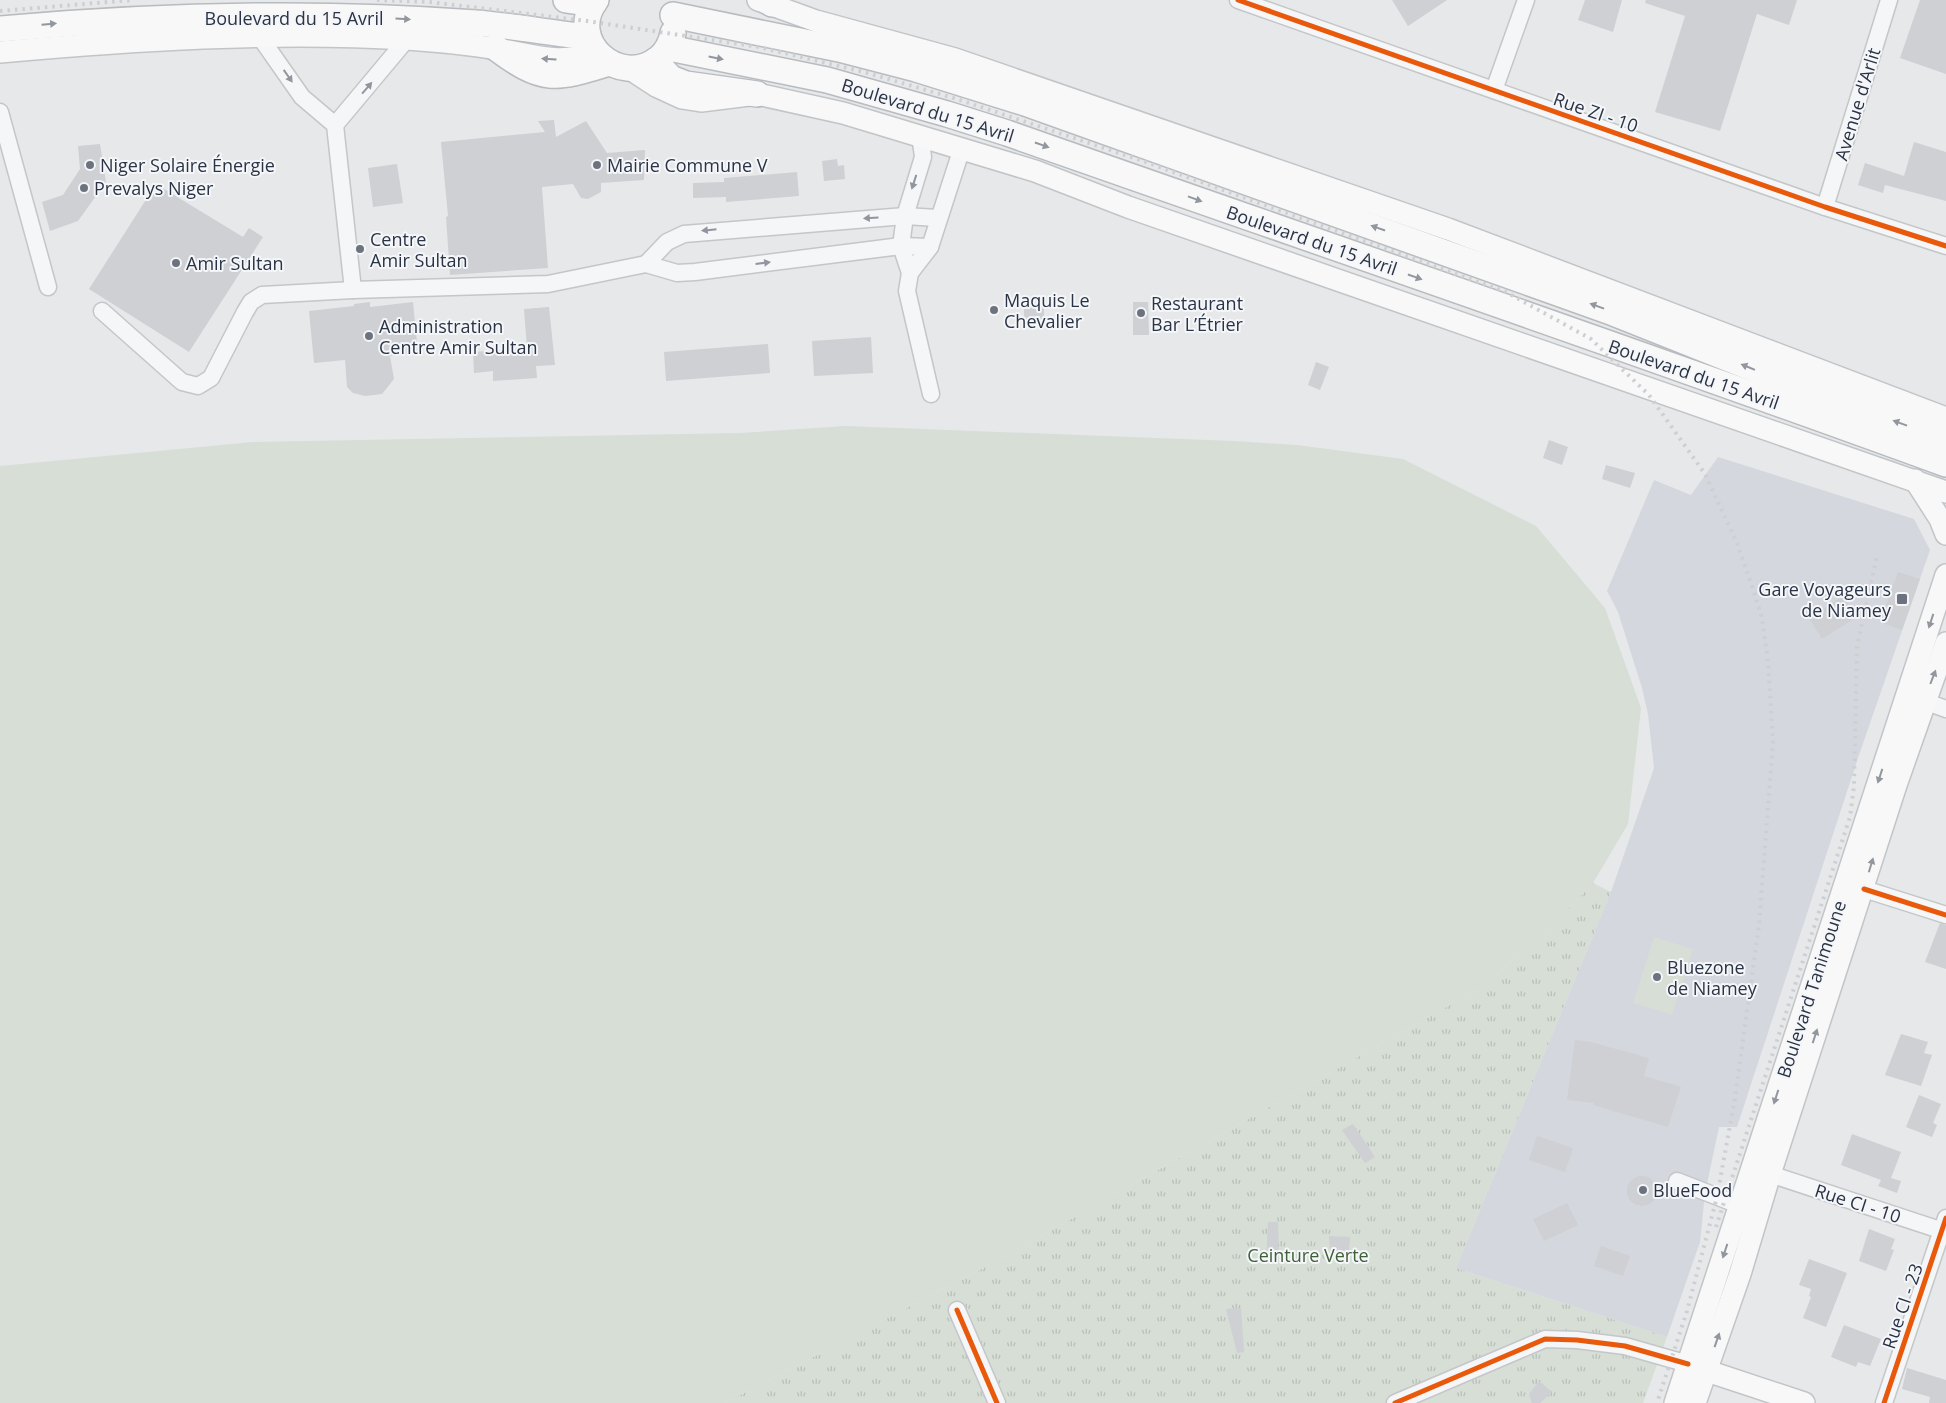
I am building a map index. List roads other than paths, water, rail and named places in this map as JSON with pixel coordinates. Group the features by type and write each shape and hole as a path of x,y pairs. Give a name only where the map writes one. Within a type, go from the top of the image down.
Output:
{"highway":[{"path":"566,0 595,2 587,21 606,55 642,67 662,55 674,26 669,8"},
{"name":"Boulevard du 15 Avril","path":"669,8 916,68 1025,103 1608,310 1754,369 1946,440"},
{"name":"Boulevard du 15 Avril","path":"0,29 111,19 339,16 478,23 606,55"},
{"path":"496,48 522,68 545,75 563,76 606,55"},
{"path":"662,55 671,78 686,84 757,94"},
{"name":"Boulevard du 15 Avril","path":"662,55 827,80 1007,133 1582,336 1702,375 1946,464"}],"main road":[{"path":"769,2 816,21 954,59 1448,229 1946,418"},
{"name":"Boulevard du 15 Avril","path":"0,52 121,41 260,36 407,39 496,48"},
{"name":"Boulevard du 15 Avril","path":"606,55 656,86 682,98 701,101 757,94 843,113 1035,171 1128,207 1371,290 1596,371 1946,492"},
{"path":"1915,480 1937,514 1946,534"},
{"name":"Boulevard Tanimoune","path":"1675,1403 1697,1368 1740,1274 1749,1210 1945,583"},
{"name":"Boulevard Tanimoune","path":"1749,1210 1770,1174 1924,701 1946,643"},
{"path":"1697,1368 1804,1403"},
{"name":"Boulevard Tanimoune","path":"1695,1403 1697,1368"}],"street":[{"name":"Rue ZI - 10","path":"1238,0 1825,207 1946,246"},
{"path":"1494,90 1526,0"},
{"name":"Avenue d'Arlit","path":"1825,207 1889,0"},
{"path":"260,36 302,97 335,125 353,290"},
{"path":"335,125 407,39"},
{"path":"0,112 48,287"},
{"path":"920,135 923,157 905,216 901,246 910,272 907,291 931,394"},
{"path":"910,272 930,247 962,148"},
{"path":"646,264 668,242 684,234 905,216 938,218"},
{"path":"102,312 182,382 198,386 210,378 251,302 262,295 548,284 646,264 677,273 695,272 901,246 930,247"},
{"path":"1924,701 1946,709"},
{"path":"1864,889 1946,915"},
{"name":"Rue CI - 10","path":"1770,1174 1945,1227"},
{"path":"1677,1181 1749,1210"},
{"name":"Rue CI - 23","path":"1884,1403 1945,1227"},
{"path":"956,1310 997,1403"},
{"path":"1395,1403 1545,1339 1577,1340 1625,1346 1697,1368"}],"railway":[{"path":"0,11 132,0"},
{"path":"377,0 429,2 587,21 759,47 864,72 957,99 1140,160 1506,292 1591,339 1649,395 1705,474 1737,543 1762,618 1768,662 1773,742 1759,925 1735,1098 1717,1197 1687,1311 1657,1403"},
{"path":"1716,1227 1850,817 1854,786 1857,646 1877,556"}],"place":[{"name":"Niger Solaire Énergie","path":"90,165"},
{"name":"Mairie Commune V","path":"597,165"},
{"name":"Prevalys Niger","path":"84,188"},
{"name":"Centre Amir Sultan","path":"360,249"},
{"name":"Amir Sultan","path":"176,263"},
{"name":"Maquis Le Chevalier","path":"994,310"},
{"name":"Restaurant Bar L’Étrier","path":"1141,313"},
{"name":"Administration Centre Amir Sultan","path":"369,336"},
{"name":"Gare Voyageurs de Niamey","path":"1902,599"},
{"name":"Bluezone de Niamey","path":"1657,977"},
{"name":"BlueFood","path":"1643,1190"}],"park label":[{"name":"Ceinture Verte","path":"1308,1255"}]}
